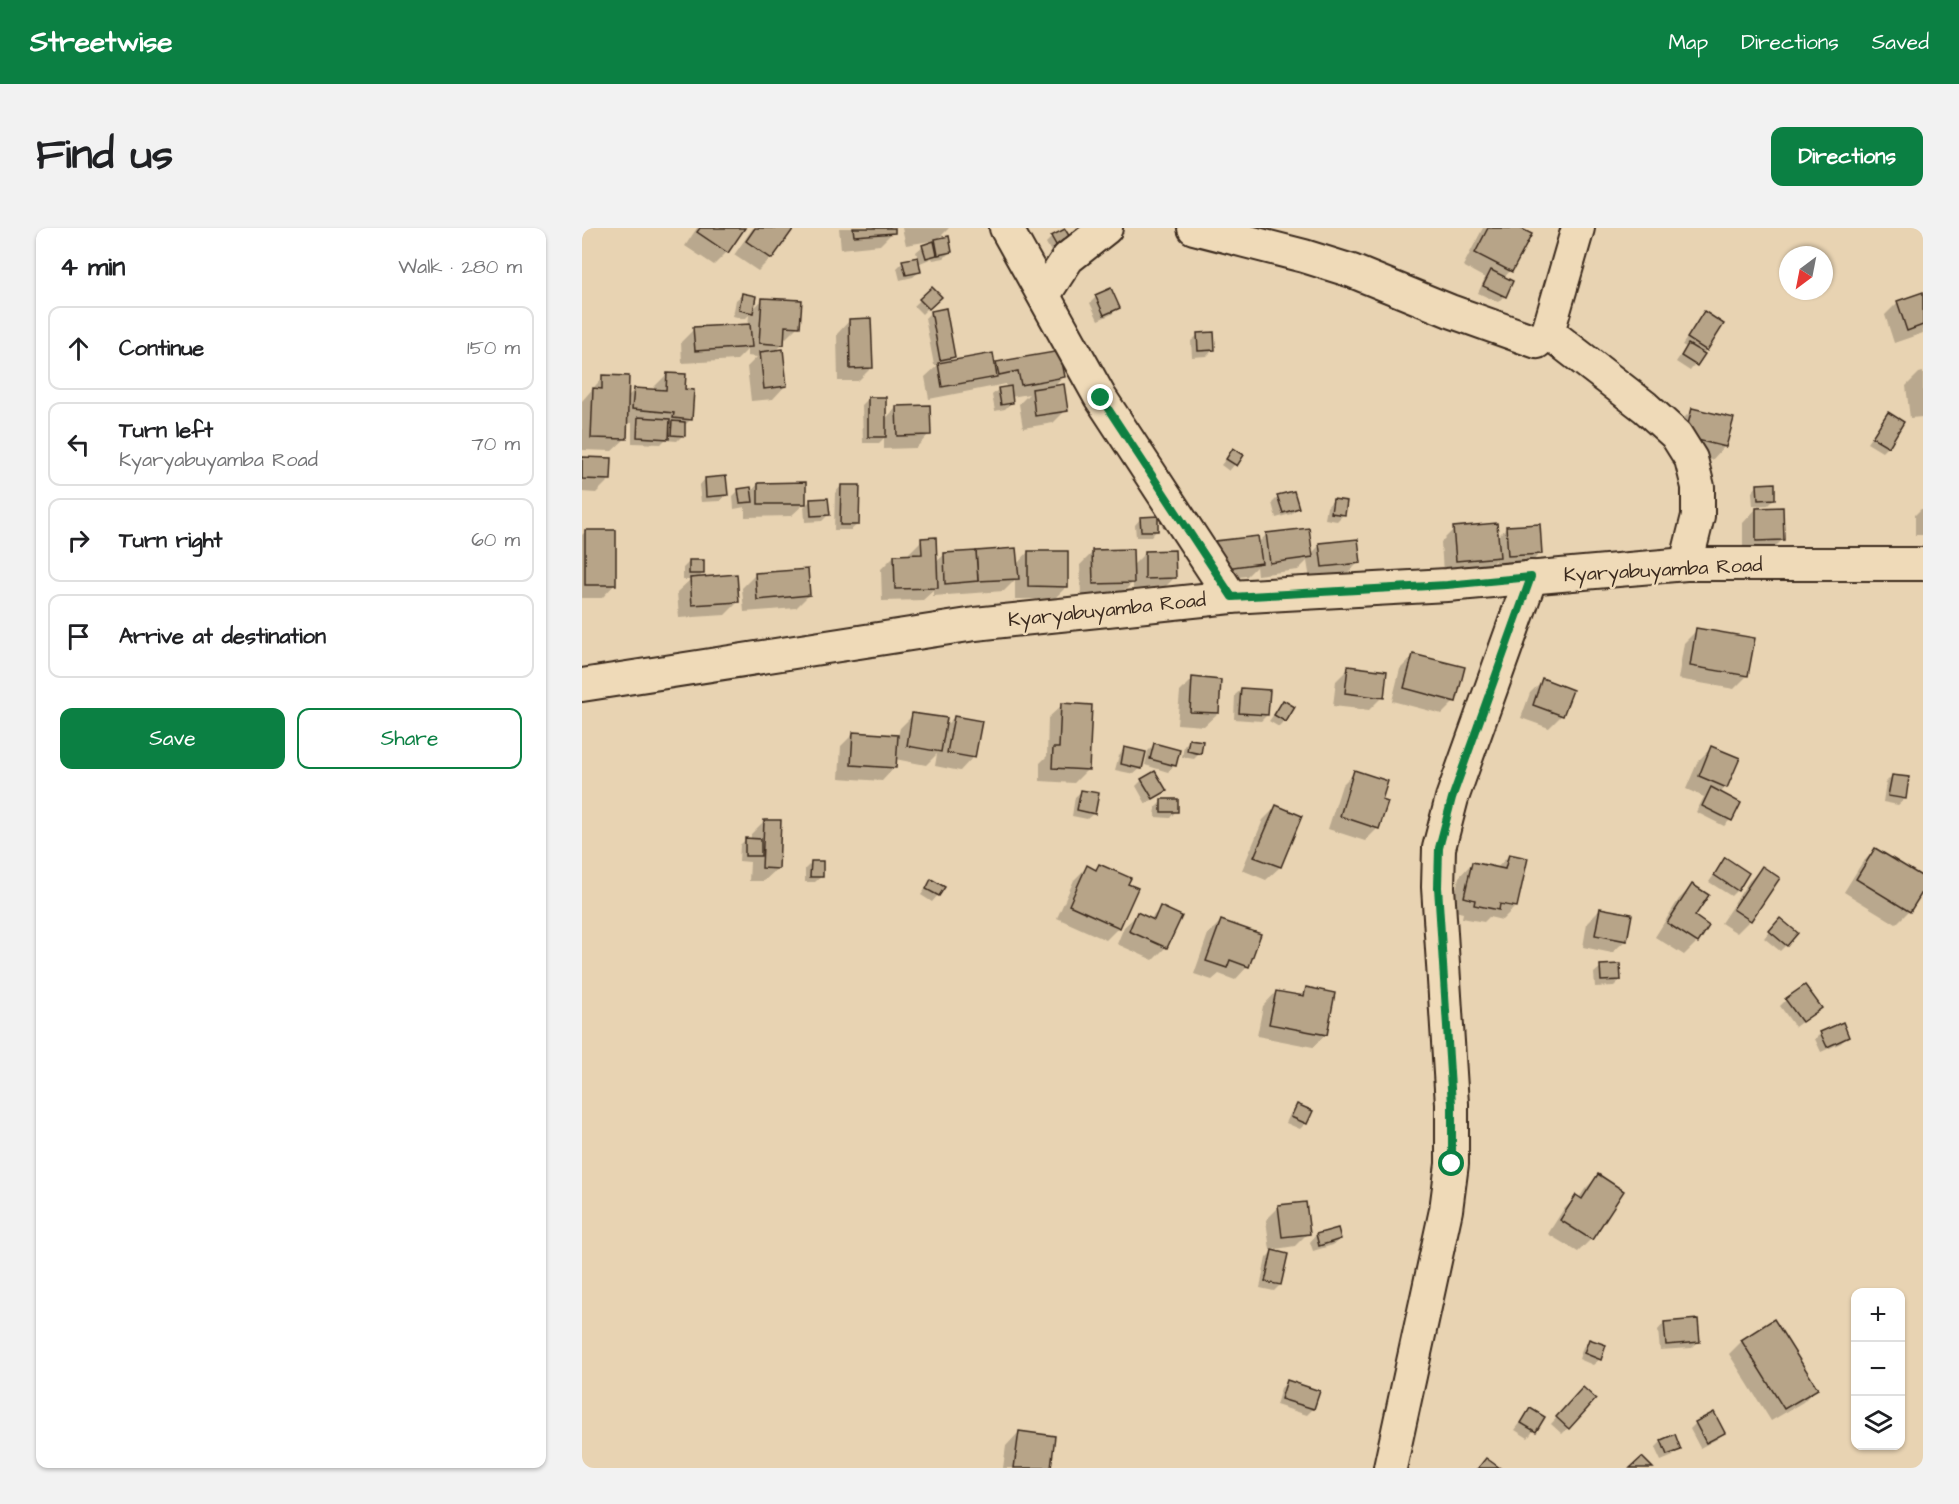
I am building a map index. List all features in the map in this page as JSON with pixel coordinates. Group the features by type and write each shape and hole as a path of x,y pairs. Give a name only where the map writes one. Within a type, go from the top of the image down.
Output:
{"street":[{"path":"1006,228 1101,398 1232,597"},
{"path":"1044,295 1068,258 1106,228"},
{"path":"1194,228 1304,256 1352,271 1450,311 1537,342 1548,332 1578,228"},
{"path":"1548,332 1645,407 1676,435 1690,459 1698,487 1698,516 1686,564"},
{"name":"Kyaryabuyamba Road","path":"582,685 975,624 1232,597 1447,585 1686,564 1923,564"},
{"path":"1390,1468 1446,1210 1452,1164 1452,1104 1438,887 1439,848 1452,798 1531,577"}],"building":[{"path":"700,228 745,228 728,253 697,232"},
{"path":"755,228 794,228 772,259 746,241"},
{"path":"853,228 895,228 895,233 854,236"},
{"path":"1488,228 1520,228 1532,234 1512,272 1475,253"},
{"path":"1065,229 1074,244 1060,252 1051,236"},
{"path":"949,236 952,252 938,255 935,239"},
{"path":"934,241 937,255 926,258 922,245"},
{"path":"918,257 921,272 906,275 902,260"},
{"path":"1491,270 1513,281 1506,297 1483,286"},
{"path":"932,287 942,297 929,309 919,299"},
{"path":"1111,288 1120,308 1104,315 1095,295"},
{"path":"1923,292 1923,325 1907,331 1897,301"},
{"path":"742,293 756,296 753,313 739,310"},
{"path":"762,298 802,300 800,327 785,326 784,345 759,343"},
{"path":"946,308 955,357 940,360 931,311"},
{"path":"1704,311 1724,324 1707,351 1687,338"},
{"path":"871,318 873,368 850,369 849,319"},
{"path":"750,324 752,347 695,351 693,327"},
{"path":"1214,332 1215,350 1198,351 1197,333"},
{"path":"1688,344 1705,354 1697,366 1681,356"},
{"path":"783,349 787,386 764,389 760,352"},
{"path":"1060,351 1065,377 1021,385 1018,371 999,375 996,362"},
{"path":"993,353 997,377 942,387 938,363"},
{"path":"667,373 686,374 685,389 694,390 692,420 673,418 674,413 632,409 634,388 666,390"},
{"path":"602,375 629,376 627,439 591,438 593,388 602,389"},
{"path":"1064,384 1068,411 1035,416 1032,389"},
{"path":"1011,386 1013,403 1001,405 998,388"},
{"path":"868,397 886,397 886,437 868,437"},
{"path":"930,405 931,435 897,436 896,406"},
{"path":"1692,408 1734,418 1726,447 1685,437"},
{"path":"1888,412 1904,422 1889,447 1872,437"},
{"path":"638,417 670,419 669,439 637,437"},
{"path":"672,421 685,422 685,436 671,435"},
{"path":"1233,448 1244,455 1237,466 1226,459"},
{"path":"582,457 612,458 611,480 582,479"},
{"path":"726,476 728,495 706,497 705,478"},
{"path":"806,482 806,504 758,504 758,483"},
{"path":"1775,483 1775,499 1758,500 1757,484"},
{"path":"841,485 860,485 859,525 840,525"},
{"path":"751,487 753,502 740,503 738,489"},
{"path":"1294,491 1299,508 1283,513 1277,495"},
{"path":"828,498 830,515 811,516 810,499"},
{"path":"1333,499 1347,501 1345,515 1331,513"},
{"path":"1783,507 1784,540 1756,541 1756,508"},
{"path":"1158,516 1158,531 1141,531 1140,517"},
{"path":"1497,523 1500,557 1456,561 1453,527"},
{"path":"1540,524 1542,554 1508,556 1506,526"},
{"path":"1309,528 1313,557 1270,563 1266,533"},
{"path":"585,530 616,530 616,585 585,585"},
{"path":"1258,536 1262,563 1219,569 1215,541"},
{"path":"936,537 938,588 895,589 894,555 922,554 921,538"},
{"path":"1358,539 1361,563 1322,567 1319,543"},
{"path":"1016,548 1019,579 978,581 976,551"},
{"path":"1133,549 1134,583 1093,584 1092,550"},
{"path":"1175,550 1176,578 1145,579 1145,551"},
{"path":"976,551 978,581 945,584 944,553"},
{"path":"1028,551 1068,551 1068,587 1028,586"},
{"path":"689,560 704,560 704,574 689,574"},
{"path":"808,569 810,595 757,600 755,573"},
{"path":"737,574 739,602 692,605 690,578"},
{"path":"1696,628 1755,638 1748,676 1690,666"},
{"path":"1413,654 1465,667 1456,702 1404,688"},
{"path":"1348,666 1387,671 1384,698 1345,693"},
{"path":"1192,677 1221,680 1219,713 1190,712"},
{"path":"1542,678 1573,690 1563,716 1533,705"},
{"path":"1241,688 1270,690 1268,715 1239,713"},
{"path":"1283,700 1295,707 1286,722 1274,715"},
{"path":"1061,703 1092,705 1089,770 1052,768 1053,748 1059,748"},
{"path":"912,713 947,718 941,752 907,746"},
{"path":"954,716 982,721 975,758 947,753"},
{"path":"853,732 898,735 896,768 851,765"},
{"path":"1189,739 1203,741 1201,754 1187,751"},
{"path":"1154,743 1180,750 1176,766 1150,759"},
{"path":"1711,746 1740,758 1727,788 1699,776"},
{"path":"1124,747 1146,752 1142,769 1121,764"},
{"path":"1354,770 1388,781 1382,800 1388,802 1379,829 1340,816"},
{"path":"1155,771 1167,791 1153,799 1141,779"},
{"path":"1892,775 1909,777 1906,799 1888,796"},
{"path":"1711,787 1741,803 1732,821 1702,806"},
{"path":"1081,790 1099,793 1095,814 1077,810"},
{"path":"1161,799 1178,799 1178,812 1161,812"},
{"path":"1276,805 1302,816 1281,867 1254,857"},
{"path":"764,820 781,820 779,869 762,868"},
{"path":"745,838 761,839 761,856 745,856"},
{"path":"1875,848 1923,877 1923,891 1910,912 1856,879"},
{"path":"1509,854 1528,858 1517,907 1500,904 1499,910 1474,905 1475,900 1464,897 1472,862 1505,869"},
{"path":"1725,857 1749,873 1738,891 1714,875"},
{"path":"811,861 823,861 823,877 810,877"},
{"path":"1099,864 1131,878 1128,884 1138,888 1120,928 1069,905 1087,865 1096,870"},
{"path":"1762,866 1780,878 1751,921 1733,909"},
{"path":"931,879 945,887 939,896 926,889"},
{"path":"1692,884 1709,895 1695,916 1709,926 1698,943 1667,923"},
{"path":"1160,906 1182,916 1167,948 1129,931 1137,912 1154,920"},
{"path":"1600,908 1632,914 1627,941 1595,935"},
{"path":"1780,918 1798,933 1787,946 1769,931"},
{"path":"1221,920 1261,934 1249,967 1230,960 1227,968 1206,961"},
{"path":"1620,964 1621,980 1601,981 1600,965"},
{"path":"1805,985 1822,1008 1802,1022 1785,999"},
{"path":"1306,987 1335,993 1327,1035 1269,1024 1276,991 1304,996"},
{"path":"1843,1022 1849,1037 1827,1047 1820,1032"},
{"path":"1297,1104 1313,1111 1307,1124 1291,1117"},
{"path":"1598,1174 1624,1191 1592,1240 1560,1220 1576,1195 1582,1199"},
{"path":"1306,1202 1310,1234 1282,1237 1278,1205"},
{"path":"1338,1228 1341,1239 1319,1246 1316,1234"},
{"path":"1272,1250 1288,1254 1281,1285 1265,1282"},
{"path":"1698,1319 1700,1342 1666,1345 1664,1322"},
{"path":"1774,1319 1818,1389 1784,1409 1741,1340"},
{"path":"1589,1339 1606,1345 1601,1360 1584,1353"},
{"path":"1287,1380 1320,1391 1314,1409 1281,1399"},
{"path":"1583,1387 1596,1399 1569,1429 1556,1417"},
{"path":"1530,1408 1545,1417 1536,1432 1521,1423"},
{"path":"1714,1412 1725,1433 1706,1443 1695,1422"},
{"path":"1019,1431 1055,1436 1051,1468 1014,1468"},
{"path":"1675,1434 1681,1450 1667,1455 1661,1440"},
{"path":"1642,1457 1653,1468 1630,1468"},
{"path":"1486,1458 1500,1468 1478,1468"}],"route":[{"path":"1101,398 1232,597 1447,585 1531,577 1452,798 1439,848 1438,887 1452,1104 1452,1164"}]}
